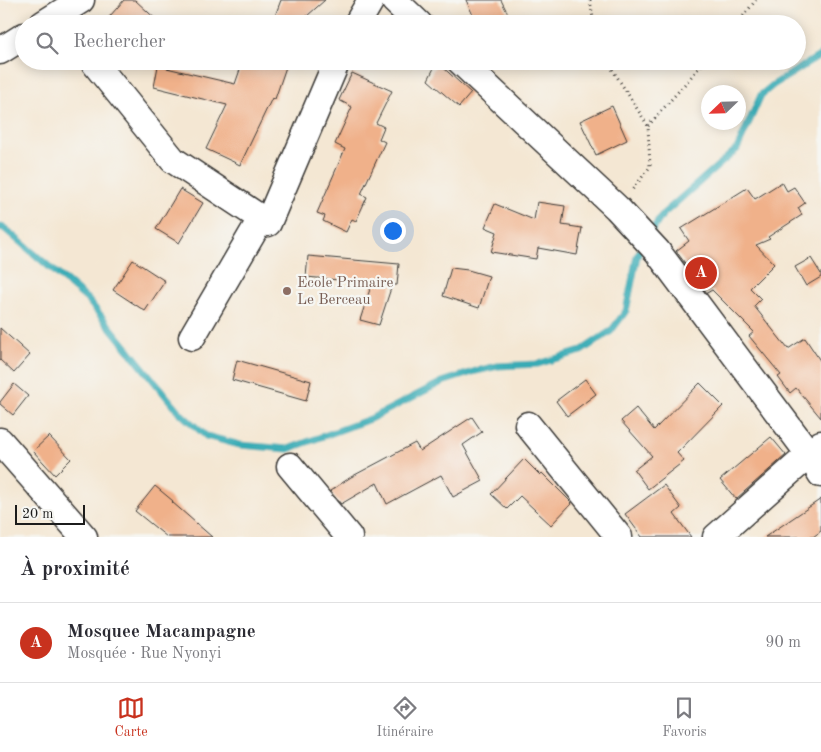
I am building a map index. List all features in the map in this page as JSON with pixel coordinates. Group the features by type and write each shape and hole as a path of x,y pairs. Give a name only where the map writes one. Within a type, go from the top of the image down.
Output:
{"street":[{"path":"54,15 81,0"},
{"path":"362,15 371,0"},
{"path":"394,0 410,15"},
{"path":"0,51 15,42"},
{"path":"100,70 174,160 268,223 333,70"},
{"path":"470,70 617,208 658,251 817,457 716,537"},
{"path":"192,337 260,219"},
{"path":"528,426 619,537"},
{"path":"0,441 84,537"},
{"path":"290,466 350,537"}],"path":[{"path":"590,0 592,15"},
{"path":"744,15 756,0"},
{"path":"613,70 648,126 650,166 617,208"},
{"path":"648,126 697,70"}],"building":[{"path":"124,0 135,0 151,15 111,15"},
{"path":"281,0 325,0 308,15 275,15"},
{"path":"466,0 501,0 508,15 473,15"},
{"path":"157,70 175,70 235,84 240,70 285,70 275,99 272,98 240,165 206,149 227,105 154,87"},
{"path":"433,70 446,70 471,93 459,107 428,80"},
{"path":"352,73 392,91 376,123 384,127 379,139 385,142 361,194 367,197 356,221 352,219 346,232 323,221 325,216 317,213 345,149 335,144 352,107 339,100"},
{"path":"612,106 627,140 596,155 580,121"},
{"path":"782,182 787,191 794,187 805,203 798,208 802,215 768,237 770,239 756,245 774,264 750,288 761,299 754,306 788,349 805,338 821,362 821,418 796,388 790,393 778,377 781,375 749,336 754,332 712,290 707,293 676,251 689,241 681,229 747,188 755,199"},
{"path":"180,189 203,203 179,243 156,229"},
{"path":"537,202 565,206 562,225 582,228 577,255 538,248 536,259 491,252 497,232 485,227 495,204 534,220"},
{"path":"308,256 399,264 397,285 392,285 379,325 360,320 372,283 306,277"},
{"path":"811,258 821,277 806,286 795,267"},
{"path":"133,260 165,281 145,311 113,290"},
{"path":"451,268 468,270 489,276 479,308 443,296"},
{"path":"0,328 30,355 14,373 0,360"},
{"path":"237,360 311,381 306,401 232,380"},
{"path":"585,379 596,394 567,416 556,401"},
{"path":"700,383 723,406 677,453 684,461 648,489 634,470 652,456 621,421 636,408 654,430"},
{"path":"14,384 28,396 13,415 0,402"},
{"path":"472,417 482,432 463,445 483,481 453,497 441,475 387,504 377,483 341,504 330,491 351,477 415,443 420,451"},
{"path":"49,436 71,459 55,475 33,451"},
{"path":"771,437 786,455 736,499 720,480"},
{"path":"524,459 540,475 542,473 572,503 551,525 520,496 507,509 491,494"},
{"path":"664,485 681,508 674,514 691,537 642,537 625,514"},
{"path":"155,486 212,537 167,537 135,511"},
{"path":"821,499 821,531 813,537 765,537"}],"waterway":[{"path":"806,64 821,55"},
{"path":"649,235 663,214 737,149 761,95 797,70"},
{"path":"0,227 4,228 88,300 179,412 206,436 240,445 288,449 370,419 442,382 498,366 538,364 581,351 611,331 626,311 637,256 644,244"}],"place":[{"name":"Mosquee Macampagne","path":"701,273"},
{"name":"Ecole Primaire Le Berceau","path":"287,291"}]}
